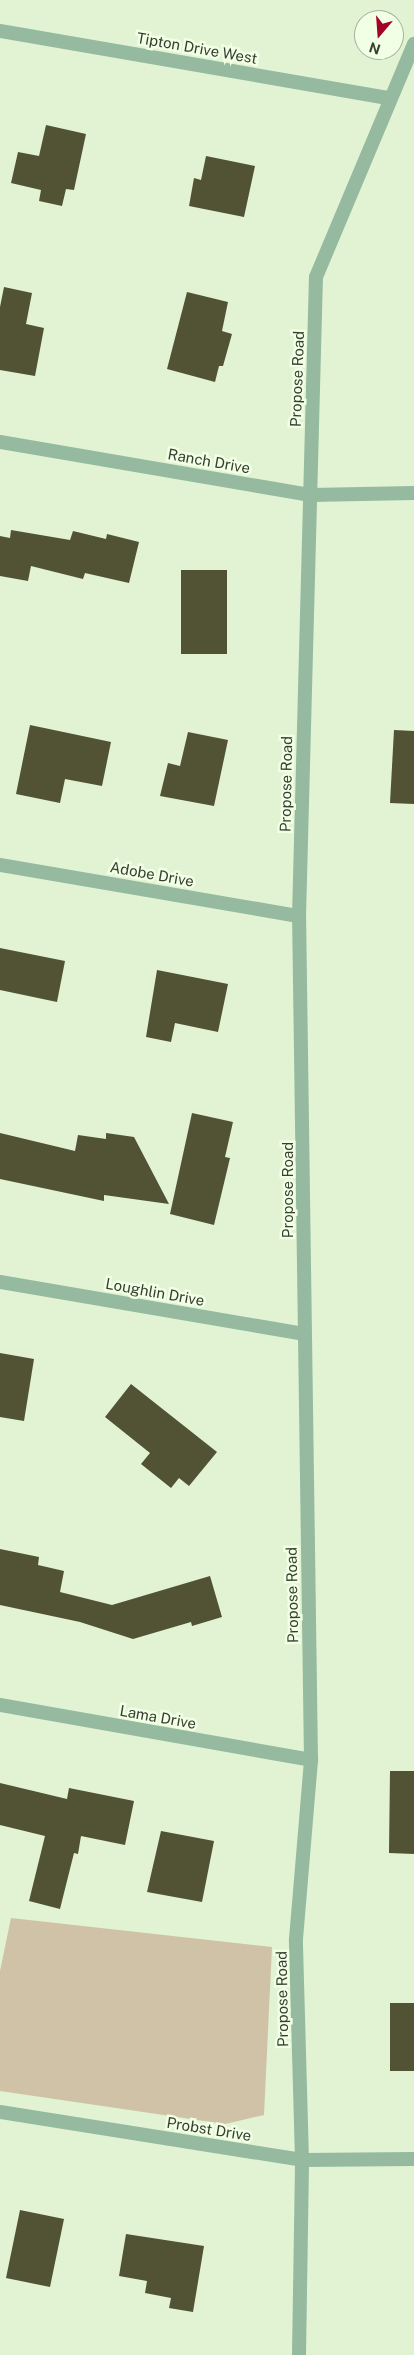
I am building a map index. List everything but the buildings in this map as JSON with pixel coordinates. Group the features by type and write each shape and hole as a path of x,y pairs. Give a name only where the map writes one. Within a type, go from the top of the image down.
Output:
{"street":[{"name":"Tipton Drive West","path":"0,31 389,98"},
{"name":"Propose Road","path":"299,2355 302,2160 296,1939 311,1760 299,916 316,277 389,98 414,44"},
{"name":"Ranch Drive","path":"0,442 310,495 414,493"},
{"name":"Adobe Drive","path":"0,864 299,916"},
{"name":"Loughlin Drive","path":"0,1282 304,1334"},
{"name":"Lama Drive","path":"0,1705 311,1760"},
{"name":"Probst Drive","path":"0,2112 302,2160 414,2159"}],"shaded area":[{"path":"11,1918 272,1947 264,2115 225,2124 0,2091 0,1971"}]}
